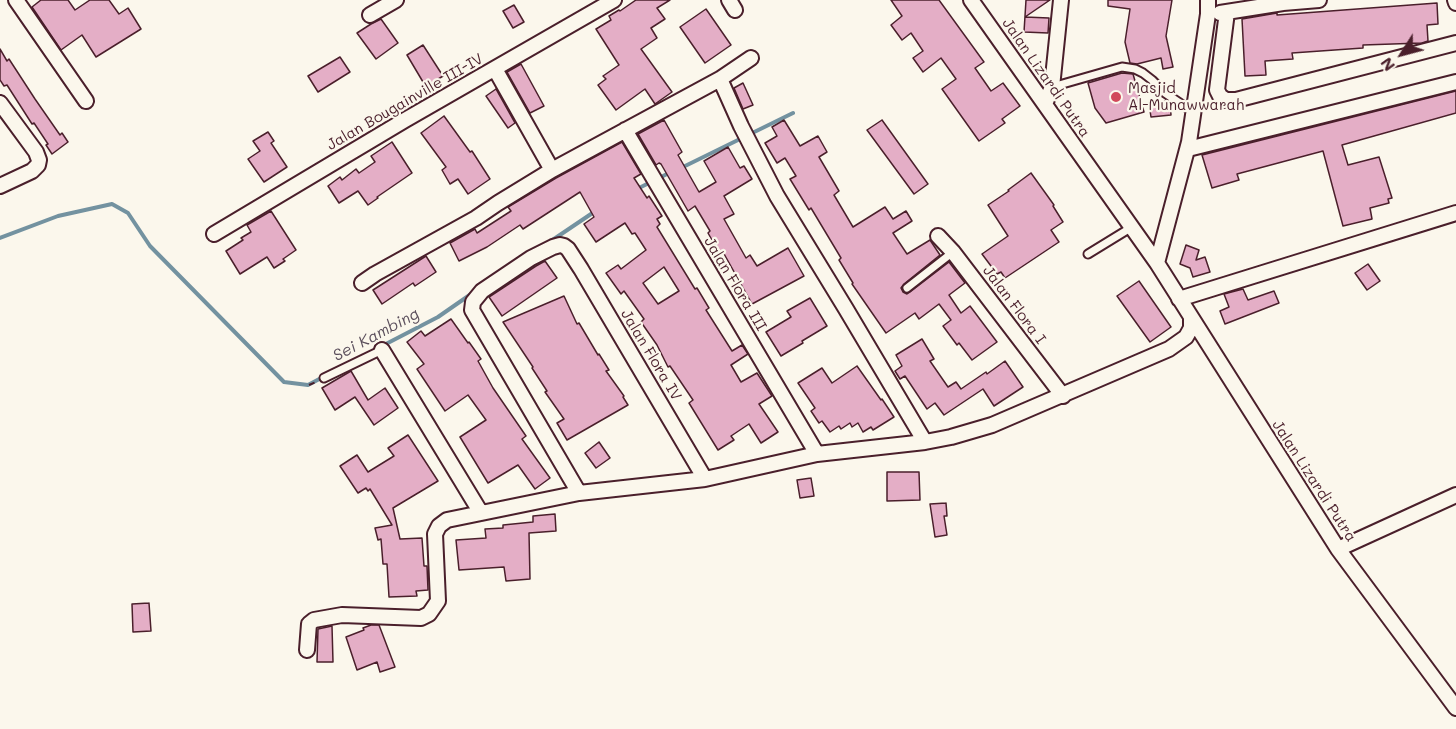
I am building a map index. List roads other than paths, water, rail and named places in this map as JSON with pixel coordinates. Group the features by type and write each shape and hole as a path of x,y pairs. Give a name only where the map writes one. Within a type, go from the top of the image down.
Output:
{"street":[{"path":"16,0 86,101"},
{"path":"370,15 396,0"},
{"name":"Jalan Bougainville III-IV","path":"214,234 405,120 614,0"},
{"name":"Jalan Lizardi Putra","path":"971,0 1157,263 1338,549 1456,708"},
{"path":"1045,104 1052,87 1061,0"},
{"path":"1157,263 1189,146 1208,7 1227,12 1283,1 1319,0"},
{"path":"1227,12 1217,90 1226,100 1236,100 1456,43"},
{"path":"362,283 476,218 552,170 720,79 751,58"},
{"path":"495,69 552,170"},
{"path":"720,79 777,196 925,442"},
{"path":"1189,146 1456,82"},
{"path":"0,103 36,152 39,160 32,171 0,186"},
{"name":"Jalan Flora III","path":"625,130 817,454"},
{"path":"1179,299 1456,213"},
{"name":"Jalan Flora I","path":"938,236 953,252 1063,396"},
{"name":"Jalan Flora IV","path":"579,493 472,310 473,302 482,291 531,258 560,245 568,249 705,479"},
{"path":"307,650 309,624 314,620 342,615 422,618 429,614 438,601 435,534 439,526 447,520 579,493 705,479 817,454 951,437 992,425 1169,349 1186,337 1191,328 1191,318"},
{"path":"382,350 481,513"},
{"path":"1338,549 1456,495"}],"lane":[{"path":"1052,87 1122,67 1135,69 1152,80 1193,119"},
{"path":"1088,254 1132,227"},
{"path":"907,288 953,252"},
{"path":"324,378 382,350"}],"waterway":[{"name":"Sei Kambing","path":"681,168 793,113"},
{"name":"Sei Kambing","path":"637,189 671,172"},
{"name":"Sei Kambing","path":"0,238 58,216 112,204 128,213 150,246 284,382 308,385 325,376"},
{"name":"Sei Kambing","path":"548,243 594,212"},
{"name":"Sei Kambing","path":"382,346 438,317 474,292"}],"place":[{"name":"Masjid Al-Munawwarah","path":"1116,97"}]}
